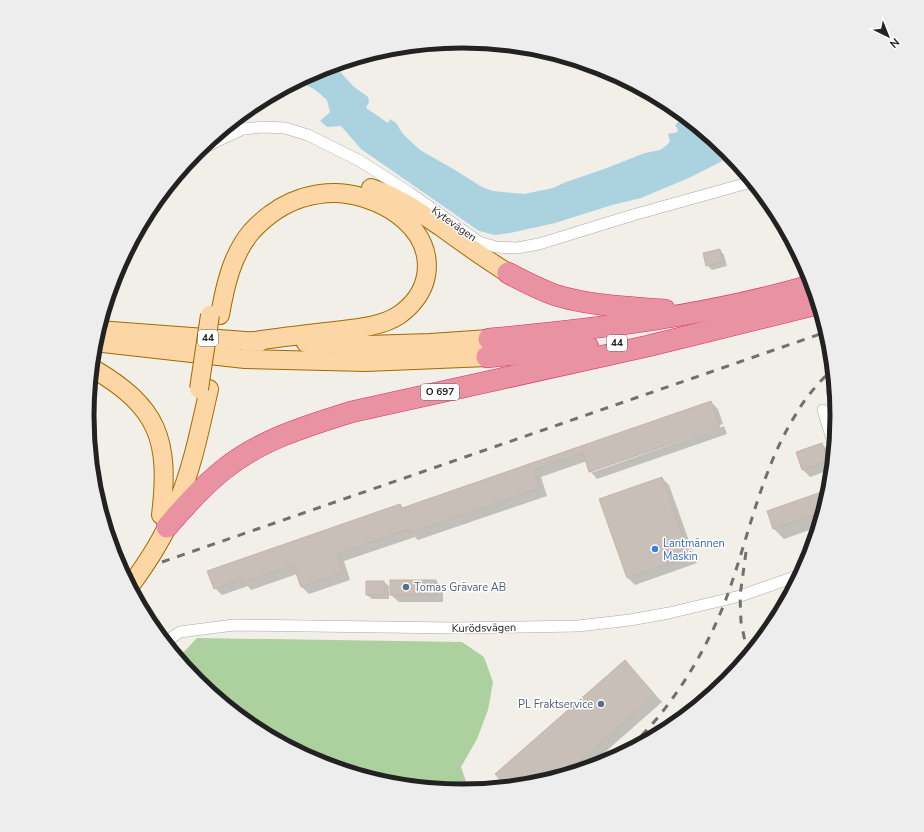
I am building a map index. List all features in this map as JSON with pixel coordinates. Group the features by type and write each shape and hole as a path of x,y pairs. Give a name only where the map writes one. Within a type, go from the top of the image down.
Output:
{"highway":[{"name":"O 697","path":"508,273 541,289 574,300 619,306 695,312"},
{"name":"44","path":"488,348 563,332 645,321 742,303 806,287"},
{"name":"44","path":"488,348 566,350 647,339 745,322 812,305"},
{"name":"O 697","path":"164,521 196,495 223,469 284,434 316,423 351,412 389,403 648,346 745,322"}],"main road":[{"name":"O 697","path":"133,581 152,554 164,521 204,389 215,315 216,281 221,265 235,236 254,213 278,196 292,190 319,183 347,182 373,188 413,208 481,256 508,273"},
{"path":"215,315 230,273 244,243 252,232 273,213 301,198 330,194 359,196 386,207 397,214 411,226 422,241 428,266 425,281 419,294 410,306 398,316 382,322 360,327 248,342"},
{"name":"44","path":"105,331 248,342 367,345 430,343 488,348"},
{"name":"44","path":"101,343 245,359 366,362 488,348"},
{"path":"97,371 120,385 132,395 142,406 156,429 163,455 165,470 164,521"},
{"name":"O 697","path":"129,573 164,521"}],"street":[{"name":"Kytevägen","path":"216,142 243,129 263,127 285,128 308,135 360,161 410,193 479,242 496,247 517,248 539,244 638,214 747,184"},
{"path":"823,410 829,431"},
{"name":"Kurödsvägen","path":"169,639 180,632 234,625 455,628 578,626 630,620 669,613 740,596 793,578"}],"green space":[{"path":"197,638 462,642 484,657 493,682 488,710 477,739 461,767 467,784 414,781 390,777 321,756 278,735 238,708 219,693 181,654"}],"water":[{"path":"338,70 353,86 368,97 369,102 366,108 388,123 390,119 396,123 403,134 420,150 482,187 493,191 524,194 553,188 645,153 660,150 670,141 668,134 678,132 675,126 681,121 705,139 725,159 691,177 641,198 612,205 555,223 495,235 479,231 361,149 341,126 327,127 320,121 330,112 327,100 314,89 303,84"}],"building":[{"path":"720,249 723,262 706,266 703,253"},
{"path":"829,389 829,399 826,390"},
{"path":"711,401 720,427 589,472 583,453 534,470 540,488 410,533 409,529 337,554 344,572 301,587 293,565 243,583 241,579 214,589 207,571 400,504 402,508"},
{"path":"822,443 827,461 802,470 796,452"},
{"path":"662,477 690,556 627,578 599,499"},
{"path":"822,492 816,514 773,529 767,511"},
{"path":"390,580 436,580 436,595 390,595"},
{"path":"366,581 384,581 385,594 366,595"},
{"path":"625,660 655,695 575,766 534,777 510,781 502,782 495,774"}],"railway":[{"path":"162,562 820,334"},
{"path":"636,740 666,707 690,672 710,636 726,599 765,479 774,456 785,433 805,400 828,374"},
{"path":"746,552 740,596 741,622 747,649"}],"place":[{"name":"Lantmännen Maskin","path":"655,549"},
{"name":"Tomas Grävare AB","path":"406,587"},
{"name":"PL Fraktservice","path":"601,704"}]}
